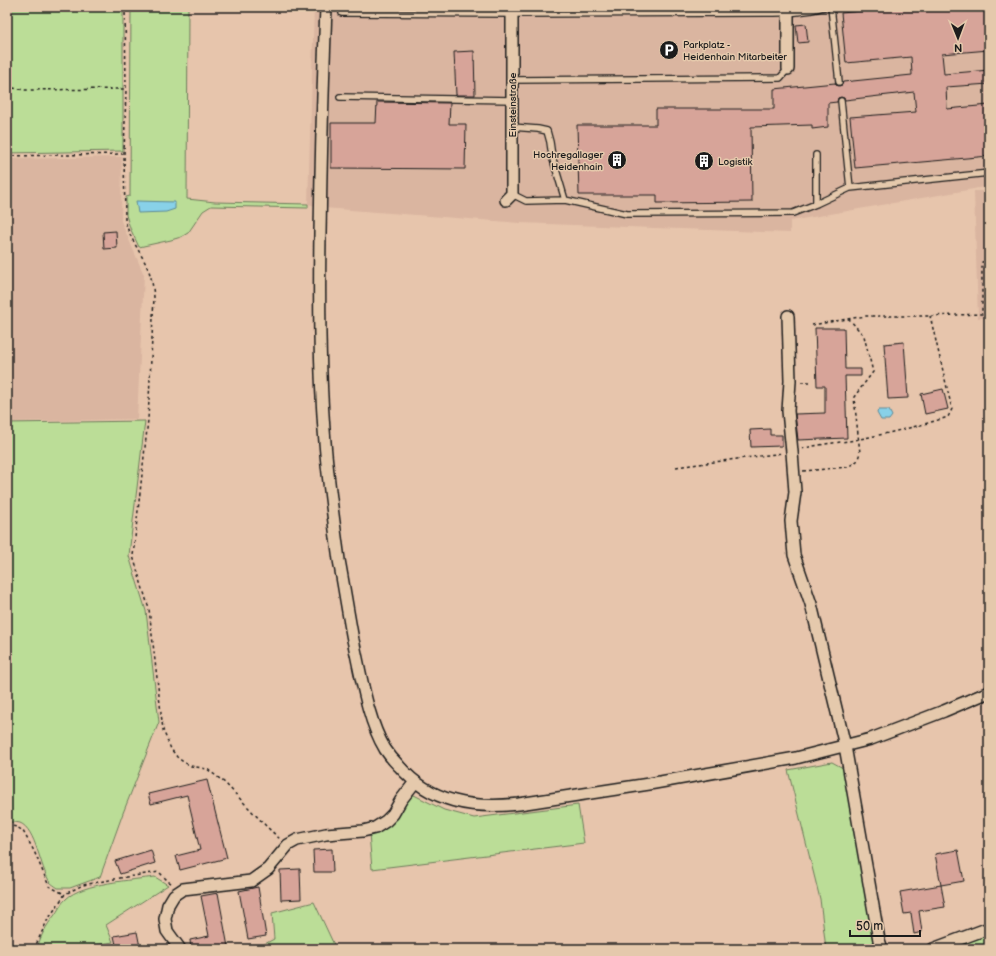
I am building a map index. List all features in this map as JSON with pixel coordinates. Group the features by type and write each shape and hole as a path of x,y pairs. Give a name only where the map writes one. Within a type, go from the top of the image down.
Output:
{"street":[{"path":"326,7 319,294 321,380 325,436 334,522 348,615 372,721 385,750 404,772 426,790 441,797 474,805 500,806 649,784 796,758 871,739 989,692"},
{"name":"Einsteinstraße","path":"509,197 512,127 512,10"},
{"path":"787,10 788,69"},
{"path":"788,316 790,381 788,411 795,492 791,521 794,555 812,604 845,746 879,940 882,949"},
{"path":"180,949 168,931 165,919 168,905 174,895 184,889 251,880 268,869 288,845 297,840 326,834 363,831 375,828 386,821 393,814 401,800 415,782"},
{"path":"933,949 989,928"}],"lane":[{"path":"342,7 342,13 512,10 814,10 824,7"},
{"path":"831,7 839,82"},
{"path":"512,80 780,78 788,69"},
{"path":"340,97 512,100"},
{"path":"841,101 850,188"},
{"path":"512,127 538,128 547,131 552,156 565,200"},
{"path":"816,154 816,204"},
{"path":"509,197 526,201 565,200 627,214 793,213 850,188 989,173"}],"path":[{"path":"125,7 125,220 127,228 148,268 154,297 148,420 133,556 149,609 163,730 171,749 177,757 191,766 206,769 215,775 225,783 266,827 288,845"},
{"path":"7,87 25,90 126,89"},
{"path":"7,156 124,154"},
{"path":"812,325 866,316 982,314 982,262 989,262"},
{"path":"676,467 792,452 810,446 859,439 917,426 948,416 952,409 930,316"},
{"path":"794,472 848,468 856,461 860,453 854,398 873,372 864,336 849,319"},
{"path":"790,381 813,382"},
{"path":"7,825 17,827 23,831 34,851 49,886 65,894"},
{"path":"34,949 47,921 65,894 83,885 159,872 169,882 184,889"}],"shaded area":[{"path":"314,7 989,7 989,186 790,221 790,233 520,223 324,208 308,204"},
{"path":"122,157 121,221 144,275 137,419 7,422 7,159"},
{"path":"974,191 989,191 989,318 978,318"}],"green space":[{"path":"7,7 123,7 123,151 7,153"},
{"path":"131,7 188,7 187,199 215,202 308,204 308,208 211,206 203,211 188,233 181,237 139,247 126,215 126,197 130,196"},
{"path":"145,421 129,556 146,611 159,722 123,813 100,877 70,888 58,888 50,882 46,876 30,833 20,823 7,822 7,423"},
{"path":"832,762 843,768 878,949 826,949 820,899 788,770"},
{"path":"414,795 444,810 474,818 578,805 584,843 372,869 369,833"},
{"path":"155,877 168,885 106,925 113,942 74,949 37,949 48,924 64,901 74,894 84,889 108,883"},
{"path":"314,902 336,949 257,948 274,939 272,913"},
{"path":"989,931 989,949 940,949"}],"water":[{"path":"136,201 175,202 175,209 166,212 138,213"},
{"path":"878,410 889,410 892,416 889,420 881,420 877,413"}],"building":[{"path":"905,7 989,7 989,50 942,54 944,74 989,70 989,84 946,87 947,109 989,105 989,156 855,168 850,117 916,112 914,92 845,100 841,97 838,98 837,102 828,103 828,127 812,129 812,125 751,127 752,202 657,203 657,195 579,195 577,125 656,125 656,109 774,109 774,89 835,83 839,86 842,85 843,82 912,75 911,57 846,63 841,13"},
{"path":"806,24 808,42 798,43 796,25"},
{"path":"474,51 475,95 456,95 454,52"},
{"path":"377,102 450,103 449,124 466,124 465,169 331,168 331,123 376,123"},
{"path":"116,231 117,248 104,249 103,232"},
{"path":"815,328 844,328 845,369 861,369 861,376 845,376 847,438 798,440 795,414 825,413 825,386 817,386"},
{"path":"904,342 908,398 888,399 884,344"},
{"path":"943,389 948,409 925,414 921,394"},
{"path":"770,429 770,435 782,435 782,446 751,447 750,430"},
{"path":"207,780 227,858 180,870 176,856 200,850 187,795 151,804 148,794"},
{"path":"332,849 333,872 314,872 313,850"},
{"path":"151,850 155,863 120,874 115,861"},
{"path":"958,850 964,881 941,885 935,854"},
{"path":"300,869 301,899 281,900 280,870"},
{"path":"941,885 945,907 919,911 922,932 914,934 911,913 904,914 900,892"},
{"path":"258,887 266,936 248,939 239,891"},
{"path":"218,893 228,947 219,949 191,949 190,940 209,936 201,896"},
{"path":"137,932 140,947 117,949 114,936"}],"place":[{"name":"Parkplatz - Heidenhain Mitarbeiter","path":"669,50"},
{"name":"Hochregallager Heidenhain","path":"617,160"},
{"name":"Logistik","path":"704,161"}]}
